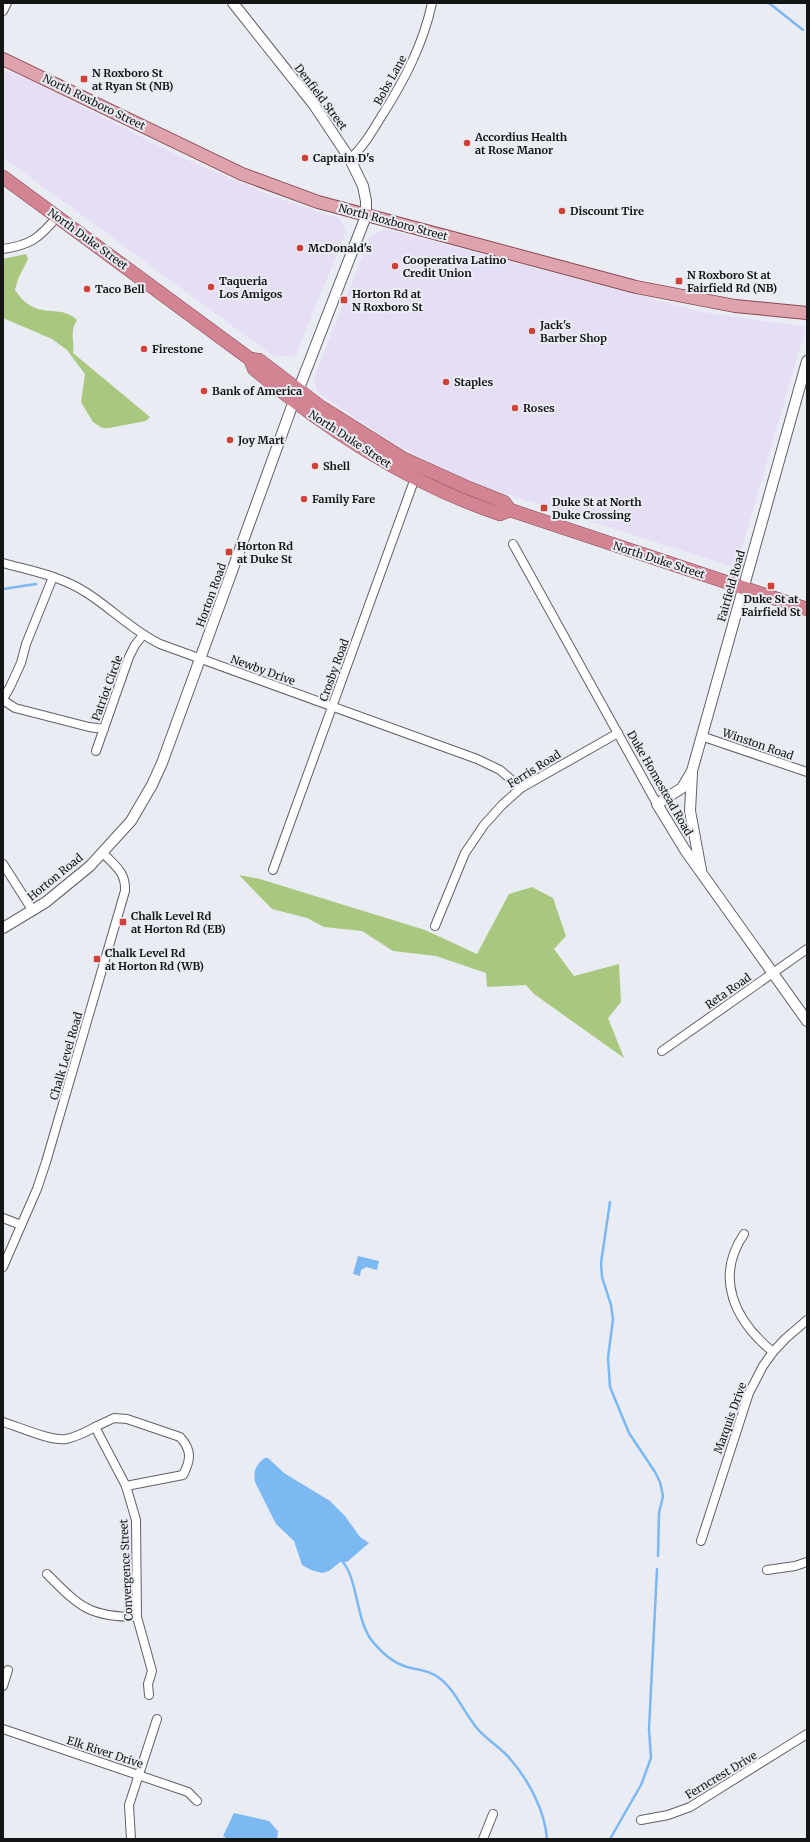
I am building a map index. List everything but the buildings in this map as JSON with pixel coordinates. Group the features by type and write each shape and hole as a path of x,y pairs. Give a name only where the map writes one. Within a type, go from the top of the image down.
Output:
{"highway":[{"name":"North Duke Street","path":"3,176 250,359 254,369 296,396 381,460 415,478 488,510 500,514 510,510"},
{"name":"North Duke Street","path":"296,396 344,422 404,458 466,487 504,502 510,510 807,609"}],"main road":[{"name":"North Roxboro Street","path":"3,58 242,174 300,196 366,216 644,288 735,306 807,313"}],"street":[{"path":"3,11 7,3"},
{"name":"Denfield Street","path":"233,3 314,105 350,159 363,186 366,202 366,216"},
{"name":"Bobs Lane","path":"350,159 368,138 403,81 424,34 432,3"},
{"name":"Horton Road","path":"3,928 32,911 70,883 103,853 131,821 152,785 162,763 296,396 366,216"},
{"path":"3,249 26,245 45,231 57,217"},
{"name":"Fairfield Road","path":"657,804 682,788 692,771 743,587 770,497 807,360"},
{"name":"Crosby Road","path":"274,870 415,478"},
{"name":"Duke Homestead Road","path":"513,544 657,804 701,874 807,1021"},
{"name":"Newby Drive","path":"3,563 53,577 85,591 143,635 160,644 200,660 488,763 511,778 521,788"},
{"path":"53,577 26,644 21,662 3,699 15,708 89,727 104,729"},
{"name":"Patriot Circle","path":"96,751 129,657 135,645 143,635"},
{"name":"Ferris Road","path":"435,926 465,854 484,825 502,805 521,788 618,733"},
{"name":"Winston Road","path":"701,736 807,772"},
{"path":"692,771 690,811 701,874"},
{"name":"Chalk Level Road","path":"3,1267 37,1188 46,1162 125,891 125,878 103,853"},
{"path":"3,864 32,911"},
{"name":"Reta Road","path":"662,1051 807,949"},
{"path":"3,1218 21,1225"},
{"path":"744,1234 734,1250 731,1263 732,1295 745,1324 752,1333 773,1352"},
{"name":"Marquis Drive","path":"701,1541 749,1393 763,1366 773,1352 785,1339 807,1320"},
{"path":"3,1422 57,1439 74,1436 114,1418 127,1419 180,1437 190,1450 188,1466 183,1475 126,1486"},
{"name":"Convergence Street","path":"95,1427 126,1486 136,1520 137,1617 152,1671 148,1684 149,1695"},
{"path":"767,1570 795,1566 807,1562"},
{"path":"46,1574 75,1602 95,1613 113,1617 137,1617"},
{"path":"3,1686 8,1670"},
{"path":"131,1839 129,1805 157,1719"},
{"name":"Elk River Drive","path":"3,1729 139,1774 188,1792 197,1801"},
{"name":"Ferncrest Drive","path":"641,1820 668,1815 690,1807 807,1734"},
{"path":"483,1839 493,1814"}],"shaded area":[{"path":"3,69 34,82 185,159 272,196 340,219 346,232 295,357 272,355 3,157"},
{"path":"385,229 703,312 806,327 736,568 479,485 413,454 318,393 314,378 370,237"}],"green space":[{"path":"26,254 28,259 18,279 15,290 23,300 31,306 47,311 63,312 77,320 73,329 73,353 150,417 146,421 109,428 102,428 93,422 81,402 85,374 67,350 52,339 3,318 3,259"},
{"path":"239,875 260,879 425,930 477,954 509,894 532,887 553,898 566,936 554,949 574,976 619,964 621,1002 608,1018 624,1058 534,994 526,985 487,987 486,973 436,956 393,951 362,931 324,927 307,918 272,909"}],"water":[{"path":"358,1256 379,1261 377,1270 366,1267 361,1270 360,1276 353,1274"},
{"path":"265,1458 268,1458 284,1473 330,1501 345,1516 360,1537 369,1543 347,1562 340,1562 329,1571 322,1573 311,1570 302,1565 294,1541 276,1524 255,1482 254,1474 256,1468"},
{"path":"234,1813 269,1821 278,1831 277,1839 227,1839 223,1836"}],"waterway":[{"path":"769,3 803,30"},
{"path":"3,589 36,584"},
{"path":"610,1202 601,1263 602,1277 611,1305 613,1319 608,1358 610,1387 629,1433 660,1482 663,1496 659,1513 658,1556"},
{"path":"342,1561 351,1578 367,1634 384,1654 392,1660 407,1667 427,1672 438,1677 444,1682 476,1727 507,1756 524,1777 539,1807 546,1828 547,1839"},
{"path":"610,1839 641,1785 651,1758 649,1729 657,1569"}],"place":[{"name":"N Roxboro St at Ryan St (NB)","path":"84,79"},
{"name":"Accordius Health at Rose Manor","path":"467,143"},
{"name":"Captain D's","path":"305,158"},
{"name":"Discount Tire","path":"562,211"},
{"name":"McDonald's","path":"300,248"},
{"name":"Cooperativa Latino Credit Union","path":"395,266"},
{"name":"N Roxboro St at Fairfield Rd (NB)","path":"679,281"},
{"name":"Taqueria Los Amigos","path":"211,287"},
{"name":"Taco Bell","path":"87,289"},
{"name":"Horton Rd at N Roxboro St","path":"344,300"},
{"name":"Jack's Barber Shop","path":"532,331"},
{"name":"Firestone","path":"144,349"},
{"name":"Staples","path":"446,382"},
{"name":"Bank of America","path":"204,391"},
{"name":"Roses","path":"515,408"},
{"name":"Joy Mart","path":"230,440"},
{"name":"Shell","path":"315,466"},
{"name":"Family Fare","path":"304,499"},
{"name":"Duke St at North Duke Crossing","path":"544,508"},
{"name":"Horton Rd at Duke St","path":"229,552"},
{"name":"Duke St at Fairfield St","path":"771,586"},
{"name":"Chalk Level Rd at Horton Rd (EB)","path":"123,922"},
{"name":"Chalk Level Rd at Horton Rd (WB)","path":"97,959"}]}
